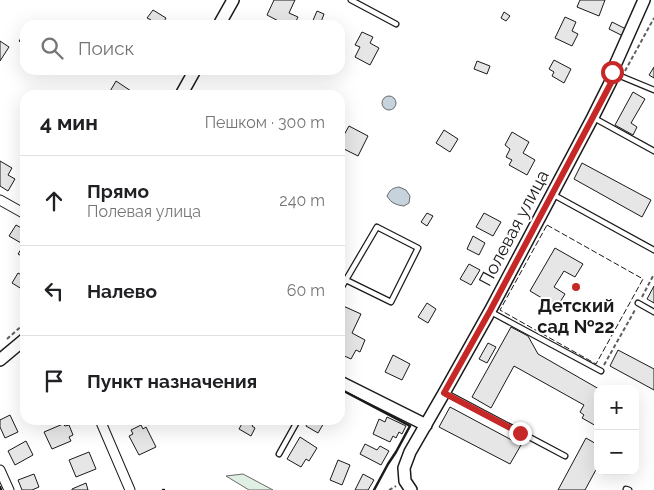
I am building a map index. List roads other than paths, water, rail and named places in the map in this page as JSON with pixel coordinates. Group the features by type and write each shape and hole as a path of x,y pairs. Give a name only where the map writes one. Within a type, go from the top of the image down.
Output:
{"street":[{"path":"222,20 233,0"},
{"name":"Полевая улица","path":"410,490 405,481 404,468 410,452 490,311 612,81 612,72 644,0"},
{"path":"184,90 192,75"},
{"path":"0,200 20,211"},
{"path":"0,360 20,342"},
{"path":"345,384 426,424"},
{"path":"102,425 130,490"},
{"path":"0,470 9,490"}],"lane":[{"path":"351,0 396,24"},
{"path":"612,72 654,90"},
{"path":"593,117 654,151"},
{"path":"551,194 654,250"},
{"path":"377,227 418,248 391,302 346,280 377,227"},
{"path":"638,303 654,312"},
{"path":"490,311 601,371"},
{"path":"444,393 565,456"},
{"path":"279,454 295,425"}],"place":[{"name":"Детский сад №22","path":"576,287"}]}
